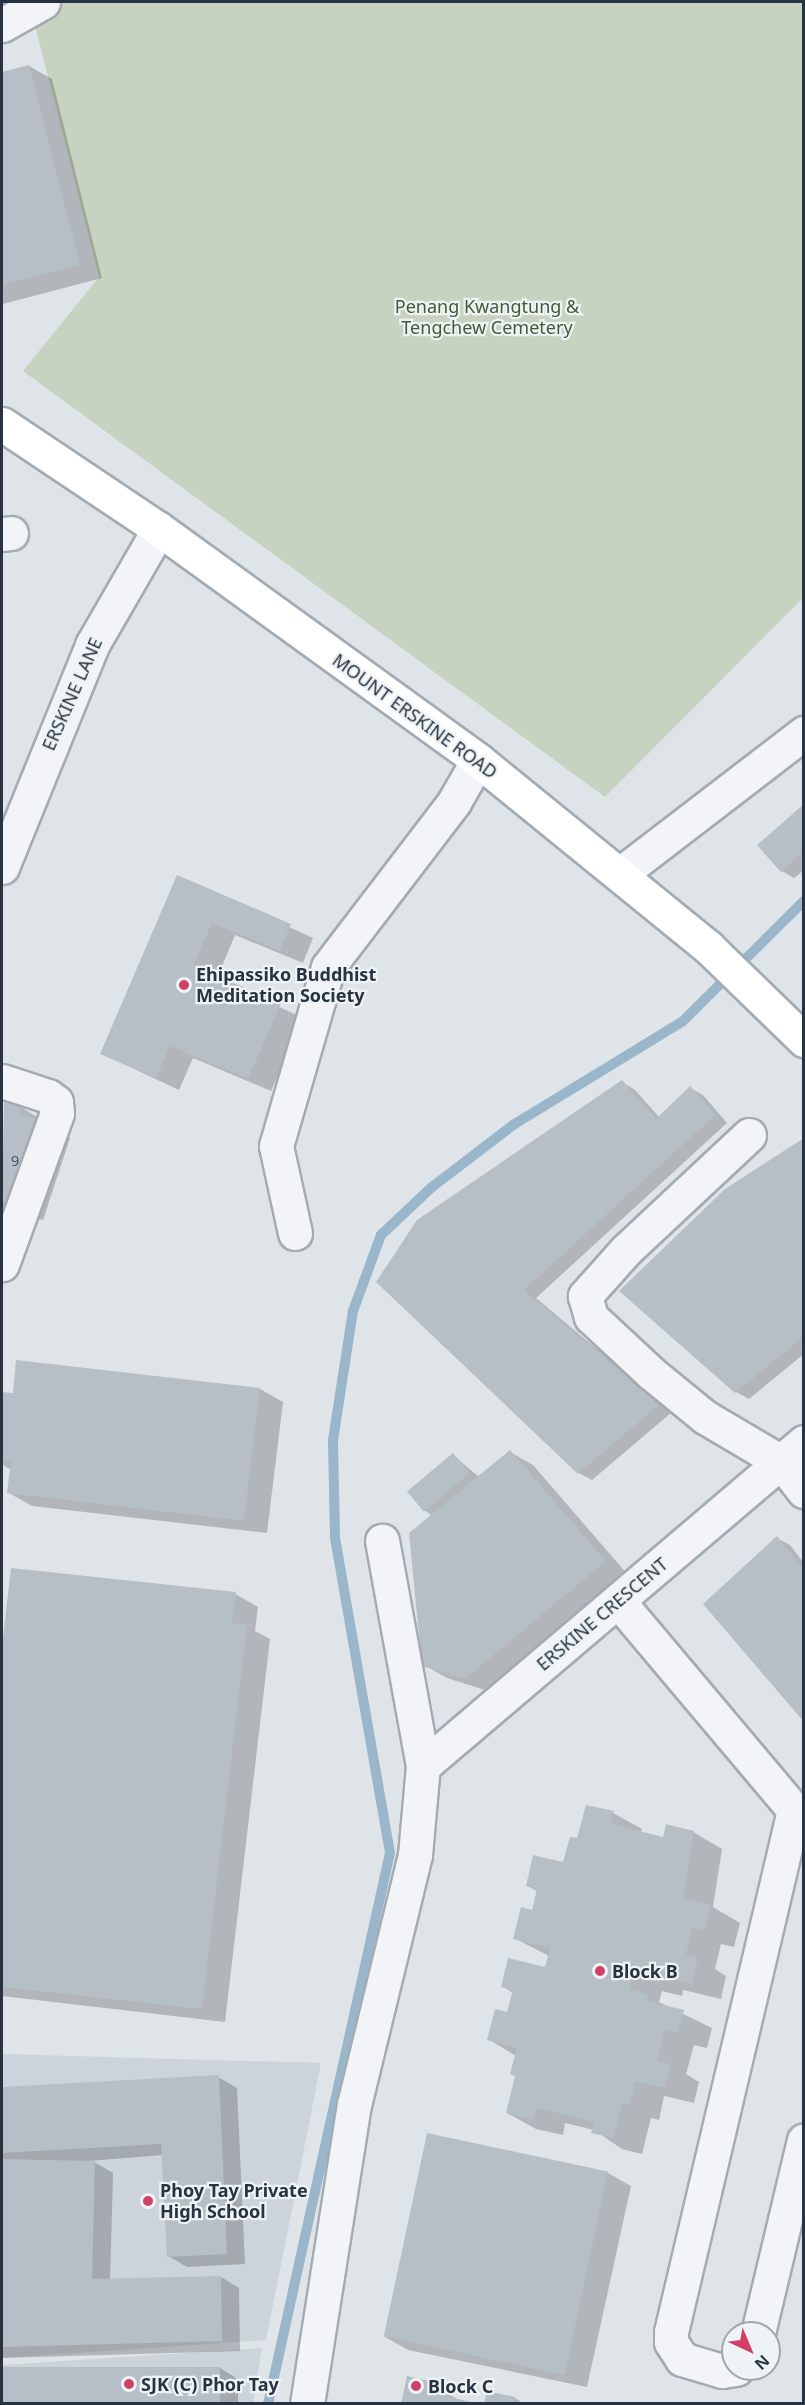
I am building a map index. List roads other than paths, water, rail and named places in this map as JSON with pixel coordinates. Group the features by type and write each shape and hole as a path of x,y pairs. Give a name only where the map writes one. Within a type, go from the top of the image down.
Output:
{"main road":[{"name":"MOUNT ERSKINE ROAD","path":"2,424 159,529 478,760 708,947 804,1040"}],"street":[{"path":"2,25 43,2"},
{"name":"ERSKINE LANE","path":"2,867 92,645 159,529"},
{"path":"620,874 804,733"},
{"path":"295,1233 276,1146 328,967 454,802 478,760"},
{"path":"2,1081 48,1096 56,1102 57,1113 2,1264"},
{"path":"749,1135 626,1250 585,1296 591,1317 651,1373 705,1417 792,1452 804,1491"},
{"name":"ERSKINE CRESCENT","path":"423,1766 792,1452"},
{"path":"307,2403 354,2106 415,1855 423,1766 382,1541"},
{"path":"618,1601 799,1816 671,2332 671,2342 682,2359 721,2371"},
{"path":"761,2321 804,2139"}],"waterway":[{"path":"268,2404 390,1853 335,1537 333,1440 353,1311 381,1235 432,1187 513,1125 682,1022 804,901"}],"place":[{"name":"Ehipassiko Buddhist Meditation Society","path":"184,985"},
{"name":"Block B","path":"600,1971"},
{"name":"Phoy Tay Private High School","path":"148,2201"},
{"name":"SJK (C) Phor Tay","path":"129,2384"},
{"name":"Block C","path":"416,2386"}],"park label":[{"name":"Penang Kwangtung & Tengchew Cemetery","path":"487,317"}]}
